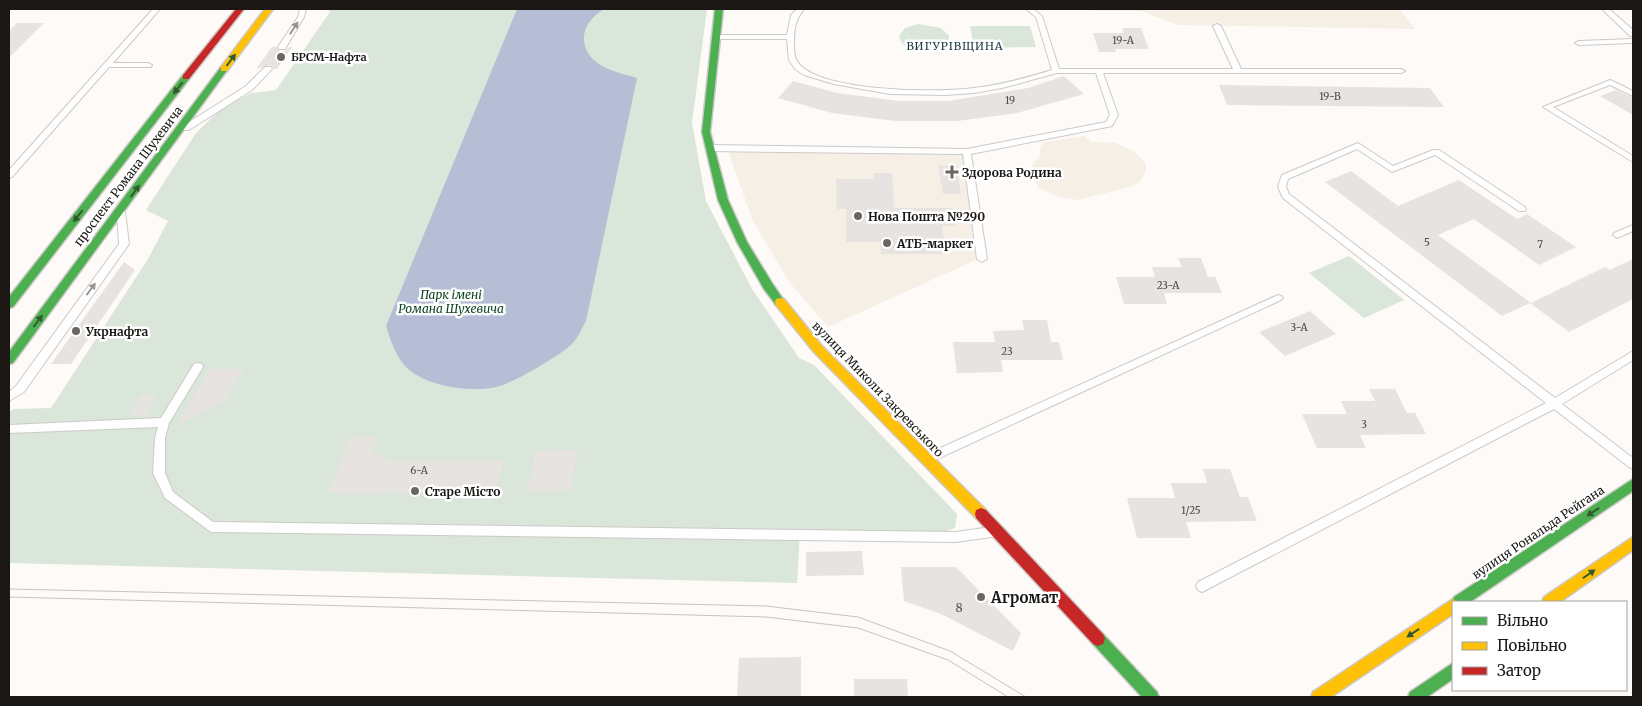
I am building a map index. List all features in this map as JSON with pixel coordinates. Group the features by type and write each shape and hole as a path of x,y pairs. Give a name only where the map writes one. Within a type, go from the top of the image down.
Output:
{"main road":[{"name":"проспект Романа Шухевича","path":"9,304 240,9"},
{"name":"проспект Романа Шухевича","path":"9,360 269,9"},
{"name":"вулиця Миколи Закревського","path":"719,9 706,132 723,200 742,242 768,286 818,348 998,531 1152,697"},
{"name":"вулиця Рональда Рейгана","path":"1460,601 1633,484"},
{"path":"1550,601 1633,542"},
{"path":"1318,697 1452,607"},
{"path":"1415,697 1452,671"}],"lane":[{"path":"9,175 157,9"},
{"path":"282,47 301,17 303,9"},
{"path":"801,9 794,15 790,37 792,61 805,73 816,78 852,86 905,94 952,93 1003,86 1056,71 1401,72"},
{"path":"1029,9 1039,16 1056,71"},
{"path":"1605,9 1633,34"},
{"path":"1217,26 1238,71"},
{"path":"715,38 790,37"},
{"path":"1578,43 1633,41"},
{"path":"108,65 148,65"},
{"path":"176,134 249,88 268,69"},
{"path":"709,148 967,152 1109,124 1114,115 1099,71"},
{"path":"1633,94 1610,82 1547,107 1633,158"},
{"path":"1522,209 1436,152 1392,169 1358,146 1285,178 1282,183 1282,190 1286,196 1633,464"},
{"path":"967,152 982,259"},
{"path":"9,397 20,389 124,244 121,209"},
{"path":"1617,235 1633,228"},
{"path":"926,459 1278,298"},
{"path":"1202,586 1553,404 1633,355"},
{"path":"198,366 164,422 160,438 160,473 169,495 211,527 956,537 998,531"},
{"path":"9,429 164,422"}],"shaded area":[{"path":"1089,9 1400,9 1415,29 1178,25 1141,11 1090,11"},
{"path":"1085,136 1091,142 1115,143 1135,152 1146,164 1146,170 1141,181 1133,186 1078,200 1058,197 1039,188 1034,180 1031,166 1040,156 1040,147 1044,142"},
{"path":"728,150 965,154 980,258 828,327 790,283 752,219"}],"green space":[{"name":"Парк імені Романа Шухевича","path":"327,9 707,9 692,123 706,201 752,289 799,358 814,365 957,514 955,528 943,532 800,531 797,583 9,563 9,413 13,409 51,408 148,259 168,221 146,210 196,133 221,109 251,93 276,90 330,12"},
{"path":"918,24 941,28 949,36 949,41 944,46 930,51 922,52 907,47 902,43 899,36 905,28"},
{"path":"970,26 1030,26 1036,47 974,48"},
{"path":"1349,256 1404,300 1364,318 1309,273"}],"water":[{"path":"517,9 604,9 593,18 585,30 584,40 586,49 596,62 603,66 637,78 586,321 578,336 572,344 558,355 503,385 486,389 448,386 424,379 406,367 396,353 386,326"}],"building":[{"path":"17,23 44,23 9,58 9,31"},
{"path":"1122,28 1141,28 1149,49 1115,49 1116,52 1099,52 1093,33 1124,33"},
{"path":"272,47 276,47 279,51 285,51 292,47 277,69 274,69 271,65 256,69"},
{"path":"1064,76 1084,94 1017,113 957,121 895,121 832,113 778,98 793,81 837,93 899,101 948,101 1028,88"},
{"path":"1219,85 1430,88 1444,107 1227,105"},
{"path":"1616,90 1633,98 1633,115 1600,96"},
{"path":"956,165 961,194 943,194 938,166"},
{"path":"1351,171 1398,206 1459,180 1517,219 1527,214 1576,247 1539,265 1474,219 1438,235 1531,303 1605,267 1610,270 1633,259 1633,299 1569,332 1530,303 1502,316 1325,182"},
{"path":"874,173 892,173 894,208 952,208 955,226 942,226 946,254 881,254 880,242 846,242 846,209 837,209 836,179 874,179"},
{"path":"1178,258 1201,258 1208,277 1215,277 1222,293 1164,293 1167,304 1124,304 1116,277 1155,277 1152,267 1182,267"},
{"path":"124,262 135,270 71,364 51,364"},
{"path":"1310,311 1336,334 1285,356 1259,332"},
{"path":"1022,320 1047,320 1051,342 1059,342 1063,360 1001,360 1003,372 957,373 953,342 995,342 993,331 1024,330"},
{"path":"209,369 244,369 226,400 177,425"},
{"path":"1369,389 1395,389 1407,413 1415,413 1426,434 1360,435 1366,448 1317,448 1302,414 1347,414 1341,401 1375,401"},
{"path":"140,395 158,395 146,416 128,416"},
{"path":"350,437 378,437 373,451 391,461 504,460 496,492 328,493"},
{"path":"578,450 571,491 527,491 536,451"},
{"path":"1203,469 1230,469 1240,497 1248,497 1257,521 1186,522 1191,538 1137,538 1127,498 1175,498 1171,483 1207,483"},
{"path":"862,551 864,575 806,576 806,552"},
{"path":"901,567 956,567 1021,633 1013,651 941,614 904,601"},
{"path":"801,657 801,697 737,697 739,658"},
{"path":"854,679 907,679 908,697 854,697"}],"tram line":[{"path":"9,589 766,606 858,617 950,651 1026,697"},
{"path":"9,597 766,617 858,628 948,660 1008,697"}],"traffic: fast":[{"path":"719,9 706,132 723,200 742,242 768,286 780,302"},
{"path":"9,360 224,69"},
{"path":"9,304 186,77"},
{"path":"1460,601 1633,484"},
{"path":"1098,639 1152,697"},
{"path":"1415,697 1452,671"}],"traffic: slow":[{"path":"224,69 269,9"},
{"path":"780,302 818,349 981,514"},
{"path":"1550,601 1633,543"},
{"path":"1318,697 1452,607"}],"traffic: jam":[{"path":"186,77 240,9"},
{"path":"981,514 1098,639"}],"place":[{"name":"БРСМ-Нафта","path":"281,57"},
{"name":"Здорова Родина","path":"952,172"},
{"name":"Нова Пошта №290","path":"858,216"},
{"name":"АТБ-маркет","path":"887,243"},
{"name":"Укрнафта","path":"76,331"},
{"name":"Старе Місто","path":"415,491"},
{"name":"Агромат","path":"981,597"}],"district":[{"name":"ВИГУРІВЩИНА","path":"955,46"}]}
